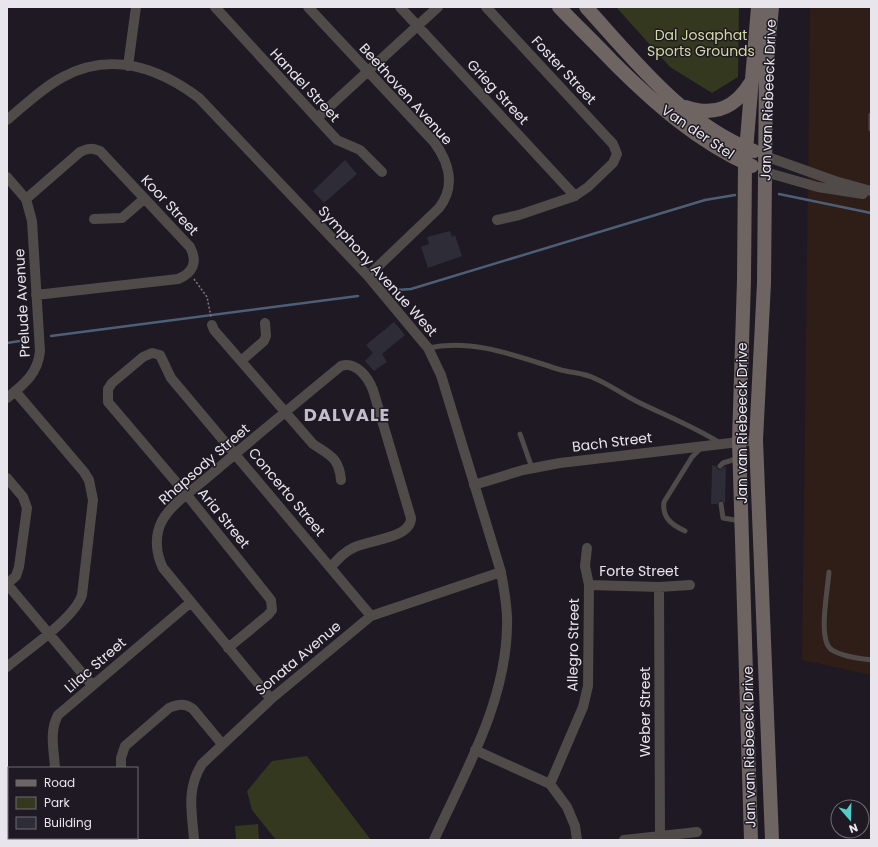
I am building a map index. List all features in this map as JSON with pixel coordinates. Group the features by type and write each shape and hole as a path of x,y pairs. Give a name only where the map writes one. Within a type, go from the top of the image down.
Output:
{"main road":[{"name":"Van der Stel","path":"559,7 638,88 678,121 717,148 765,172"},
{"name":"Van der Stel","path":"586,7 649,77 680,105 718,133 765,156"},
{"name":"Jan van Riebeeck Drive","path":"751,840 739,441 744,280 744,185 758,7"},
{"name":"Jan van Riebeeck Drive","path":"772,7 766,71 764,282 756,440 772,840"},
{"path":"680,105 704,111 721,110 737,100 751,81"},
{"path":"717,148 744,185"}],"street":[{"path":"128,66 136,7"},
{"name":"Handel Street","path":"215,7 337,140 360,150 382,172"},
{"name":"Beethoven Avenue","path":"308,7 434,142 448,164 449,176 446,199 439,208 368,276"},
{"name":"Grieg Street","path":"400,7 575,196"},
{"path":"317,118 438,7"},
{"name":"Foster Street","path":"486,7 613,144 616,154 612,164 588,188 575,196"},
{"name":"Symphony Avenue West","path":"7,120 62,77 94,66 117,64 145,69 166,77 199,98 368,276 428,348 441,375 501,572 506,600 507,626 505,656 497,694 475,750 434,840"},
{"name":"Koor Street","path":"26,199 80,152 91,148 100,151 190,247 194,256 194,264 187,274"},
{"name":"Van der Stel","path":"765,156 835,181 871,191"},
{"name":"Van der Stel","path":"765,172 818,187 871,195"},
{"name":"Prelude Avenue","path":"7,177 26,199 32,221 40,352 39,362 30,378 7,398"},
{"path":"497,220 519,215 575,196"},
{"path":"94,219 122,218 144,199"},
{"path":"36,295 178,279 187,274"},
{"path":"241,361 264,341 266,336 265,323"},
{"path":"212,325 214,330 313,444 330,454 339,467 341,480"},
{"name":"Concerto Street","path":"152,353 160,355 171,378 236,453 371,616"},
{"name":"Aria Street","path":"152,353 143,357 112,383 108,389 107,396 111,407 187,495 272,600 272,610 268,615 228,648"},
{"name":"Rhapsody Street","path":"271,699 163,568 158,553 157,542 161,522 167,513 236,453 340,366 346,364 356,367 370,384 409,510 411,523 405,531 349,550 331,567"},
{"path":"7,667 48,634 75,609 82,595 93,500 92,491 84,472 15,391"},
{"name":"Bach Street","path":"474,485 532,468 560,462 756,440"},
{"path":"7,478 23,497 27,508 20,567 16,576 7,584 92,685"},
{"name":"Allegro Street","path":"550,784 586,697 588,686 588,585 585,566 587,548"},
{"name":"Sonata Avenue","path":"194,840 191,790 194,776 202,764 222,744 271,699 371,616 501,572"},
{"name":"Forte Street","path":"588,585 659,587 690,584"},
{"name":"Weber Street","path":"659,587 660,836"},
{"name":"Lilac Street","path":"55,767 54,722 58,716 92,685 191,602"},
{"path":"121,767 121,758 125,746 169,708 175,705 188,705 193,709 222,744"},
{"path":"475,750 550,784 570,811 577,840"},
{"path":"624,840 697,832"}],"lane":[{"path":"871,115 871,129"},
{"path":"428,348 446,344 487,348 565,371 582,374 596,379 636,401 699,430 721,443"},
{"path":"520,434 532,468"},
{"path":"685,531 676,527 667,519 663,509 664,502 692,457 706,445"},
{"path":"720,466 725,462 740,458"},
{"path":"721,504 724,518 742,521"},
{"path":"829,572 824,621 826,643 830,650 840,654 871,660"}],"path":[{"path":"187,274 203,289 209,305 212,325"}],"shaded area":[{"path":"810,7 871,7 871,675 802,660"}],"green space":[{"name":"Dal Josaphat Sports Grounds","path":"616,7 739,7 738,77 712,93 670,67"},
{"path":"307,756 371,840 276,840 252,810 247,791 272,761"},
{"path":"258,824 259,840 236,840 235,826"}],"building":[{"path":"345,160 357,174 324,203 313,191"},
{"path":"450,231 452,237 455,235 462,256 428,268 421,247 429,244 427,237"},
{"path":"394,322 405,335 382,354 387,362 374,371 365,361 373,353 366,345"},
{"path":"712,465 716,466 719,470 726,466 725,504 721,500 717,504 711,504"}],"waterway":[{"path":"779,194 871,213"},
{"path":"397,290 411,289 705,200 735,195"},
{"path":"51,336 358,296"},
{"path":"7,343 26,340"}],"district":[{"name":"DALVALE","path":"347,415"}]}
